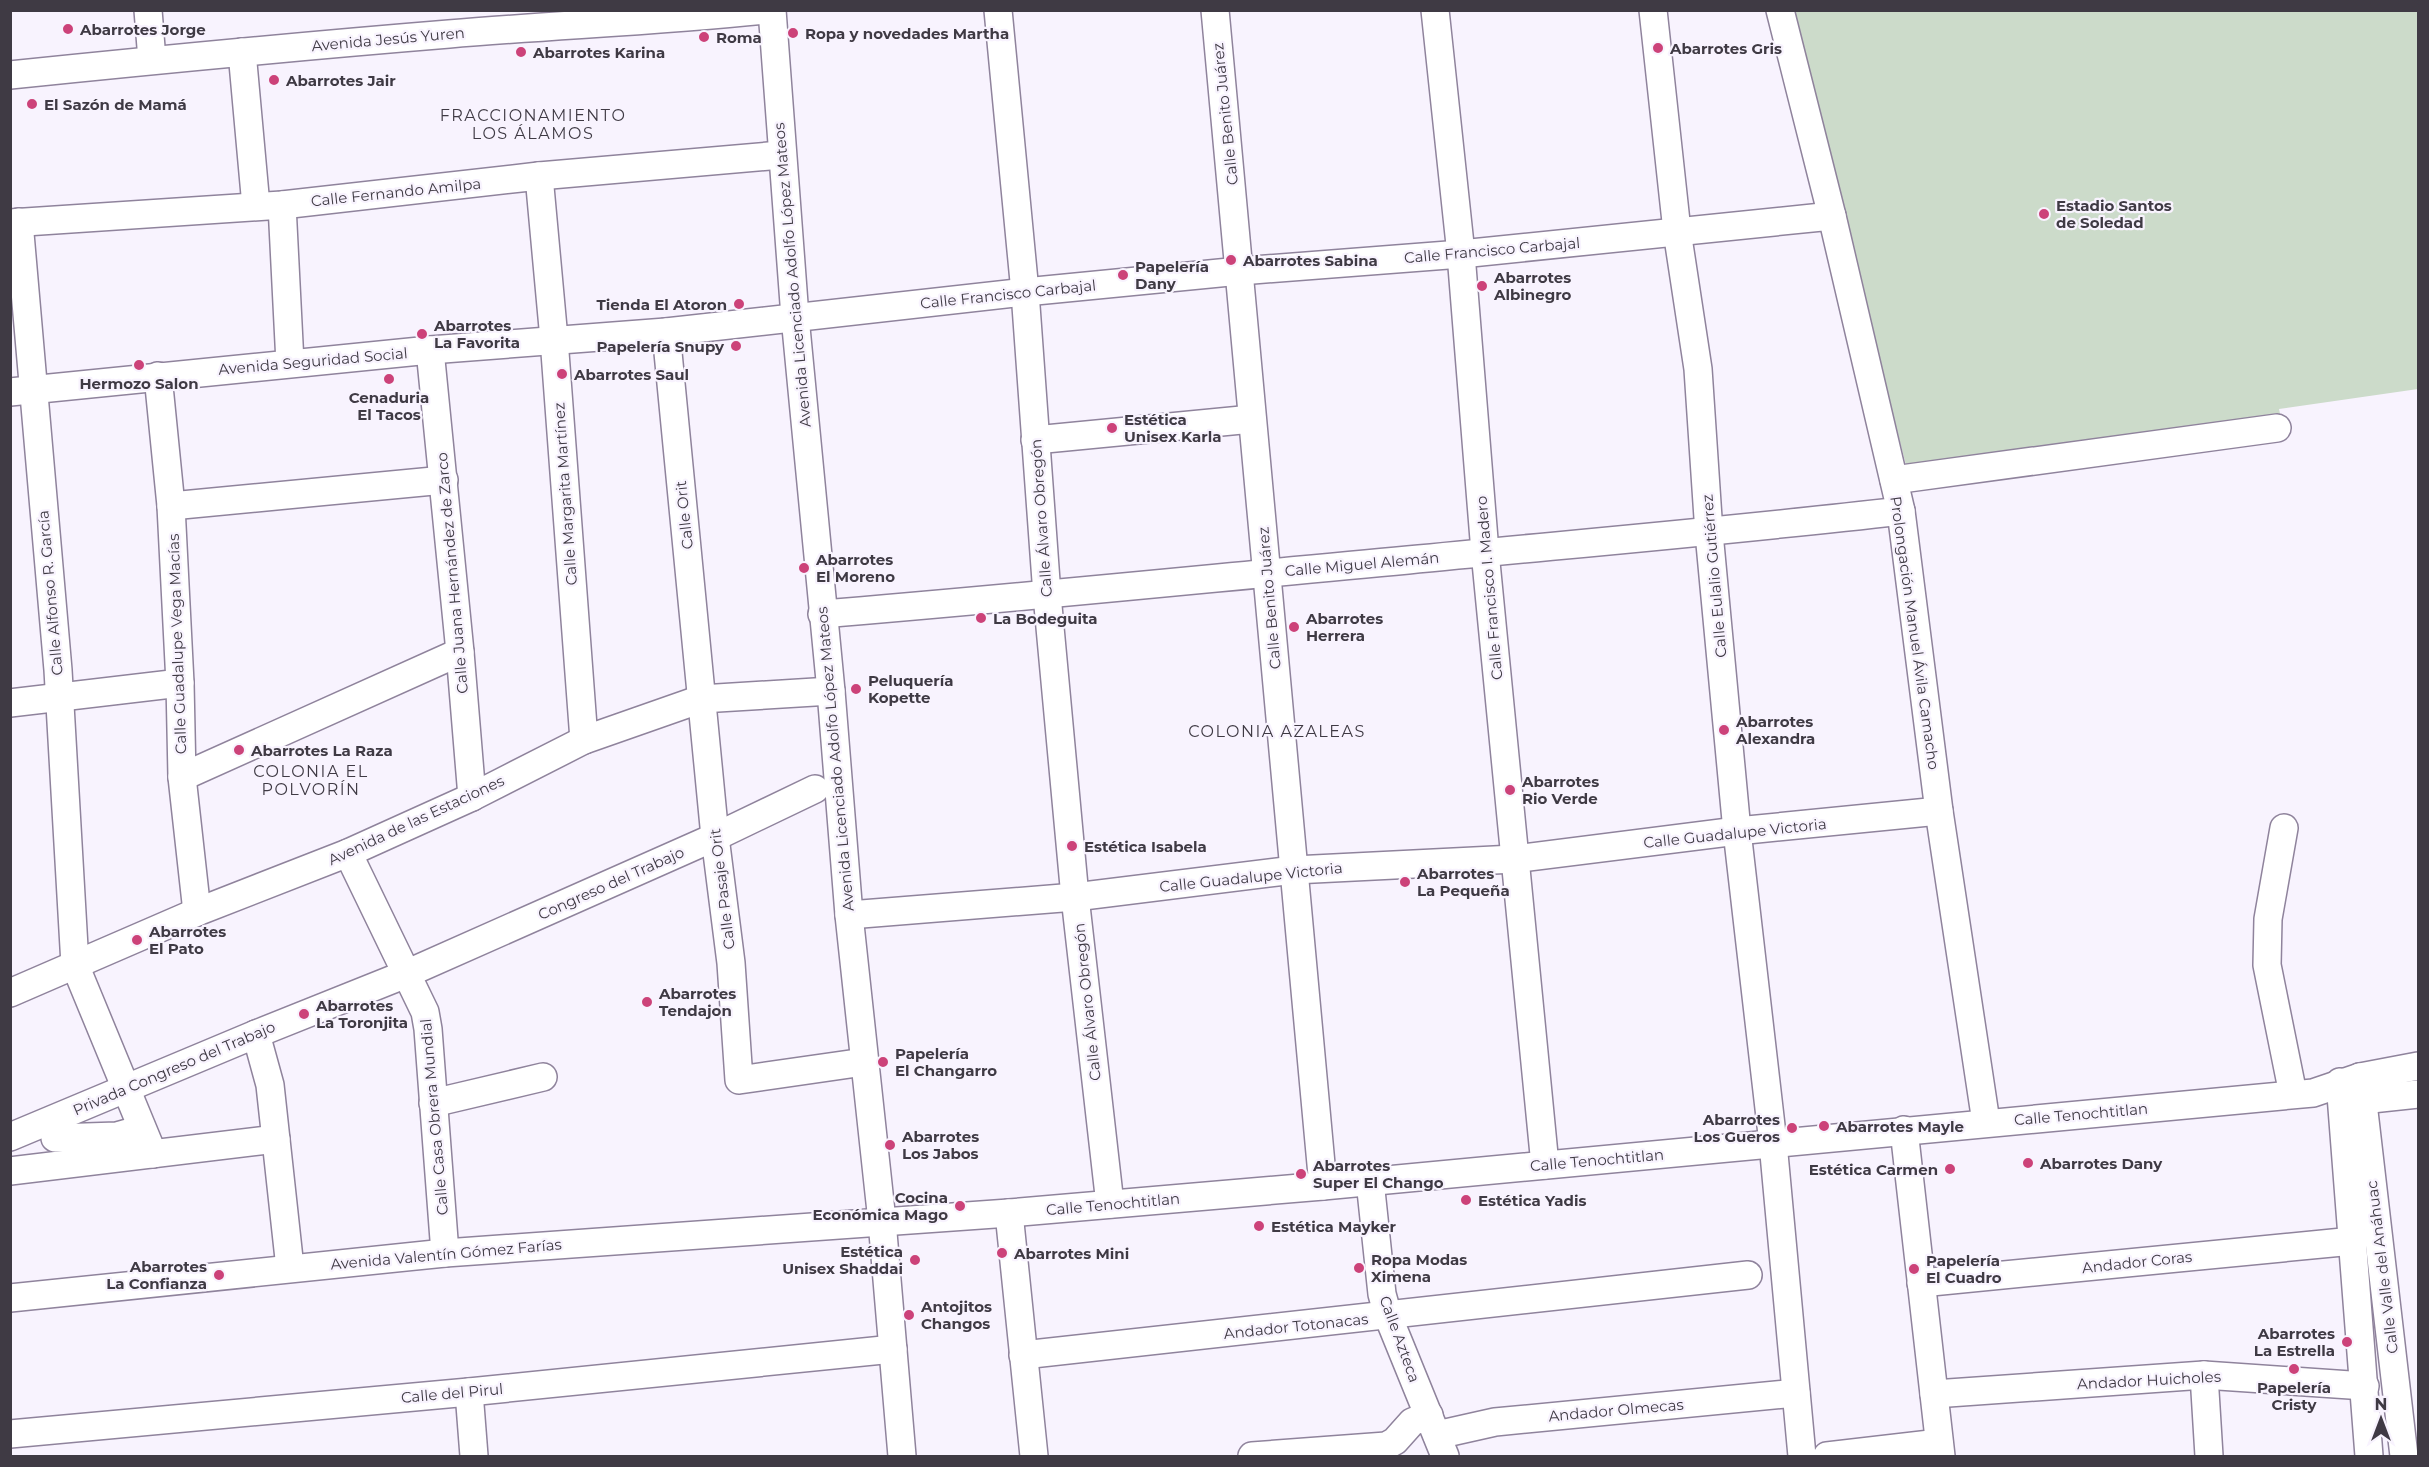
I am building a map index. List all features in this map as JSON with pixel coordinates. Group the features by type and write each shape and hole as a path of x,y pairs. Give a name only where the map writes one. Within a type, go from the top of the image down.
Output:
{"street":[{"path":"148,10 152,60"},
{"name":"Avenida Jesús Yuren","path":"10,75 242,52 450,22 673,20 765,10"},
{"name":"Avenida Licenciado Adolfo López Mateos","path":"772,10 795,317 831,691 849,915 882,1221 902,1456"},
{"name":"Calle Álvaro Obregón","path":"998,10 1025,292 1047,596 1075,897 1110,1204"},
{"name":"Calle Benito Juárez","path":"1215,10 1323,1186"},
{"name":"Calle Francisco I. Madero","path":"1436,10 1461,254 1485,552 1545,1165"},
{"name":"Calle Eulalio Gutiérrez","path":"1653,10 1677,231 1698,369 1709,533 1737,831 1773,1143 1802,1456"},
{"name":"Prolongación Manuel Ávila Camacho","path":"1780,10 1832,216 1901,511 1939,811 1986,1122"},
{"path":"242,52 269,206 290,363"},
{"name":"Calle Fernando Amilpa","path":"15,223 269,206 539,176 782,155"},
{"name":"Calle Margarita Martínez","path":"539,176 554,339 584,740"},
{"name":"Calle Francisco Carbajal","path":"795,317 1240,271 1461,254 1832,216"},
{"name":"Calle Alfonso R. García","path":"15,223 22,391 58,698 75,964 124,1089 153,1154"},
{"name":"Avenida Seguridad Social","path":"22,391 430,350 666,332 795,317"},
{"name":"Calle Orit","path":"666,332 701,699"},
{"name":"Calle Juana Hernández de Zarco","path":"430,350 472,796"},
{"name":"Calle Guadalupe Vega Macías","path":"158,376 171,506 180,683 182,777 197,912"},
{"path":"1035,440 1252,418"},
{"path":"1894,480 2277,429"},
{"path":"171,506 444,480"},
{"name":"Calle Miguel Alemán","path":"822,614 1047,596 1485,552 1709,533 1901,511"},
{"path":"182,777 460,652"},
{"path":"10,703 180,683"},
{"name":"Avenida de las Estaciones","path":"10,993 197,912 348,853 472,796 584,740 701,699 831,691"},
{"name":"Calle Pasaje Orit","path":"701,699 731,963 739,1080 864,1062"},
{"name":"Congreso del Trabajo","path":"406,974 715,837 815,789"},
{"name":"Calle Guadalupe Victoria","path":"849,915 1075,897 1294,870 1514,859 1737,831 1939,811"},
{"path":"2284,828 2268,919 2267,964 2303,1094"},
{"name":"Calle Casa Obrera Mundial","path":"348,853 425,1011 445,1253"},
{"name":"Privada Congreso del Trabajo","path":"10,1137 53,1129 124,1089 406,974"},
{"path":"256,1034 270,1085 290,1268"},
{"name":"Calle Tenochtitlan","path":"2351,1090 2418,1066"},
{"path":"433,1103 543,1077"},
{"name":"Calle Tenochtitlan","path":"882,1221 1009,1213 1370,1182 1986,1122 2351,1090 2418,1094"},
{"name":"Calle Valle del Anáhuac","path":"2351,1090 2353,1241 2369,1456"},
{"name":"Calle Valle del Anáhuac","path":"2351,1090 2404,1456"},
{"path":"55,1165 53,1129 117,1136 142,1129"},
{"path":"1827,1456 1940,1450 1904,1130"},
{"path":"10,1170 276,1139"},
{"name":"Calle Azteca","path":"1370,1182 1382,1294 1388,1316 1437,1435"},
{"path":"1009,1213 1034,1456"},
{"name":"Avenida Valentín Gómez Farías","path":"10,1298 445,1253 882,1221"},
{"name":"Andador Coras","path":"1921,1283 2353,1241"},
{"name":"Andador Totonacas","path":"1023,1355 1748,1275"},
{"name":"Calle del Pirul","path":"10,1434 469,1392 893,1349"},
{"path":"2204,1375 2209,1456"},
{"name":"Andador Huicholes","path":"1934,1394 2204,1375 2397,1399"},
{"path":"469,1392 474,1456"},
{"name":"Andador Olmecas","path":"1252,1456 1386,1446 1395,1441 1412,1422 1437,1435 1495,1422 1796,1393"}],"green space":[{"name":"Estadio Santos de Soledad","path":"1788,11 2418,11 2418,389 2279,409 2281,418 1906,465"}],"place":[{"name":"Abarrotes Jorge","path":"68,29"},
{"name":"Ropa y novedades Martha","path":"793,33"},
{"name":"Roma","path":"704,37"},
{"name":"Abarrotes Gris","path":"1658,48"},
{"name":"Abarrotes Karina","path":"521,52"},
{"name":"Abarrotes Jair","path":"274,80"},
{"name":"El Sazón de Mamá","path":"32,104"},
{"name":"Estadio Santos de Soledad","path":"2044,214"},
{"name":"Abarrotes Sabina","path":"1231,260"},
{"name":"Papelería Dany","path":"1123,275"},
{"name":"Abarrotes Albinegro","path":"1482,286"},
{"name":"Tienda El Atoron","path":"739,304"},
{"name":"Abarrotes La Favorita","path":"422,334"},
{"name":"Papelería Snupy","path":"736,346"},
{"name":"Hermozo Salon","path":"139,365"},
{"name":"Abarrotes Saul","path":"562,374"},
{"name":"Cenaduria El Tacos","path":"389,379"},
{"name":"Estética Unisex Karla","path":"1112,428"},
{"name":"Abarrotes El Moreno","path":"804,568"},
{"name":"La Bodeguita","path":"981,618"},
{"name":"Abarrotes Herrera","path":"1294,627"},
{"name":"Peluquería Kopette","path":"856,689"},
{"name":"Abarrotes Alexandra","path":"1724,730"},
{"name":"Abarrotes La Raza","path":"239,750"},
{"name":"Abarrotes Rio Verde","path":"1510,790"},
{"name":"Estética Isabela","path":"1072,846"},
{"name":"Abarrotes La Pequeña","path":"1405,882"},
{"name":"Abarrotes El Pato","path":"137,940"},
{"name":"Abarrotes Tendajon","path":"647,1002"},
{"name":"Abarrotes La Toronjita","path":"304,1014"},
{"name":"Papelería El Changarro","path":"883,1062"},
{"name":"Abarrotes Mayle","path":"1824,1126"},
{"name":"Abarrotes Los Gueros","path":"1792,1128"},
{"name":"Abarrotes Los Jabos","path":"890,1145"},
{"name":"Abarrotes Dany","path":"2028,1163"},
{"name":"Estética Carmen","path":"1950,1169"},
{"name":"Abarrotes Super El Chango","path":"1301,1174"},
{"name":"Estética Yadis","path":"1466,1200"},
{"name":"Cocina Económica Mago","path":"960,1206"},
{"name":"Estética Mayker","path":"1259,1226"},
{"name":"Abarrotes Mini","path":"1002,1253"},
{"name":"Estética Unisex Shaddai","path":"915,1260"},
{"name":"Ropa Modas Ximena","path":"1359,1268"},
{"name":"Papelería El Cuadro","path":"1914,1269"},
{"name":"Abarrotes La Confianza","path":"219,1275"},
{"name":"Antojitos Changos","path":"909,1315"},
{"name":"Abarrotes La Estrella","path":"2347,1342"},
{"name":"Papelería Cristy","path":"2294,1369"}],"district":[{"name":"FRACCIONAMIENTO LOS ÁLAMOS","path":"533,124"},
{"name":"COLONIA AZALEAS","path":"1277,731"},
{"name":"COLONIA EL POLVORÍN","path":"311,780"}]}
